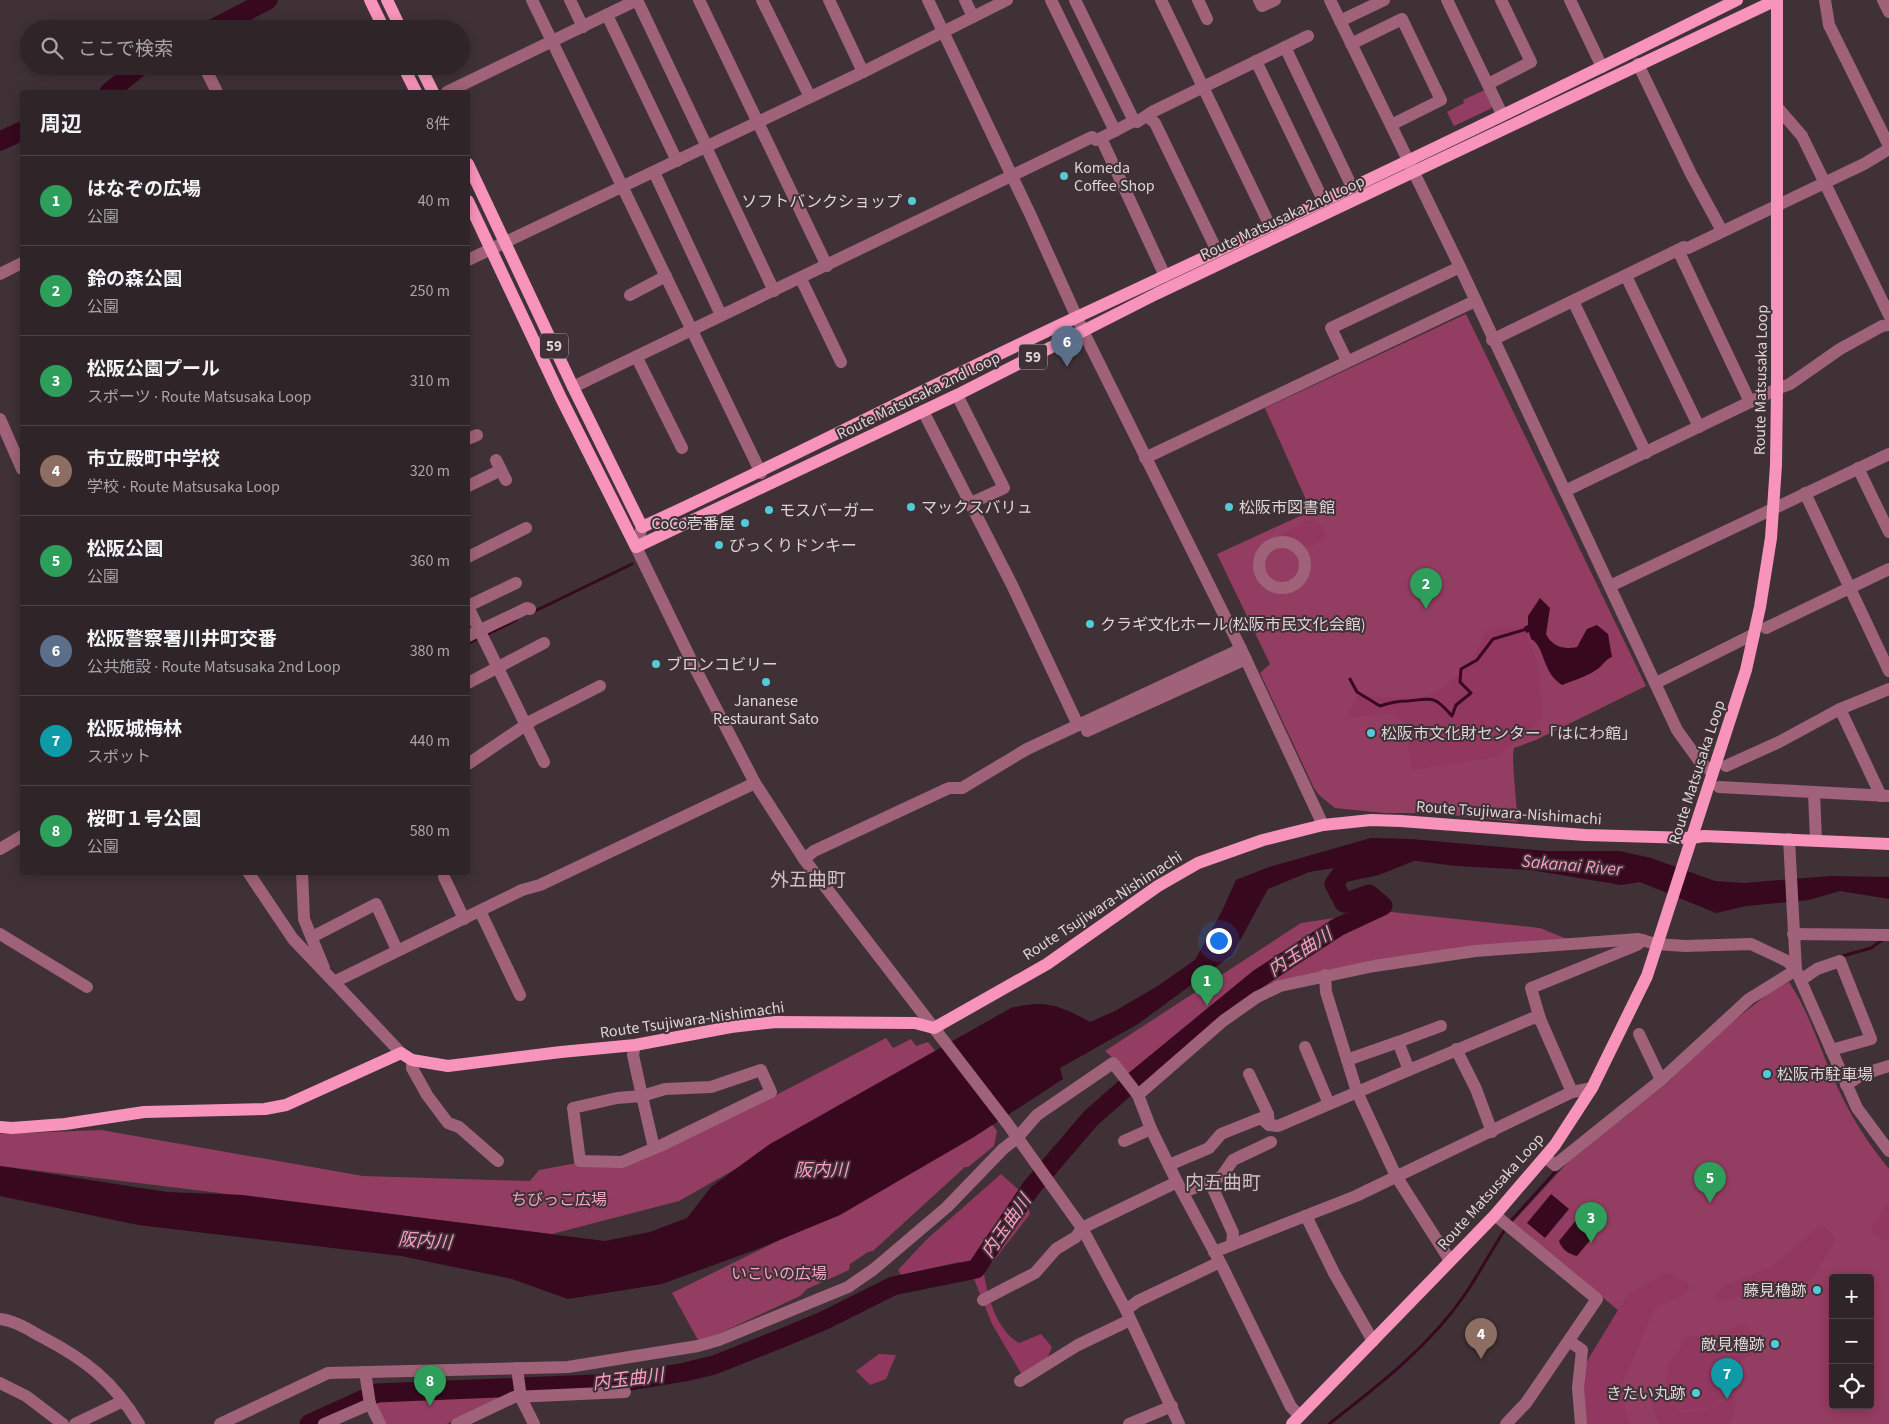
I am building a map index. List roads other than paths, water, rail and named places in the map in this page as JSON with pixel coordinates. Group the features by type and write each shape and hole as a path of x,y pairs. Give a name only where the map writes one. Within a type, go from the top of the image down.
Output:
{"main road":[{"path":"370,0 380,20"},
{"path":"387,0 397,20"},
{"name":"Route Matsusaka 2nd Loop","path":"642,527 761,472 1076,317 1602,67 1719,4 1737,0"},
{"name":"Route Matsusaka 2nd Loop","path":"636,547 924,411 1083,331 1638,64 1777,0"},
{"name":"Route Matsusaka Loop","path":"1296,1420 1449,1260 1495,1215 1555,1145 1592,1088 1647,976 1746,670 1764,584 1774,507 1777,388 1777,0"},
{"path":"408,75 415,90"},
{"path":"424,75 432,90"},
{"name":"59","path":"470,168 573,387 642,527"},
{"name":"59","path":"470,205 561,398 636,547"},
{"name":"Route Tsujiwara-Nishimachi","path":"401,1053 412,1060 448,1066 635,1045 731,1026 791,1021 915,1023 934,1028 1047,964 1188,868 1263,840 1323,825 1371,820 1401,821 1690,842 1704,836 1789,843 1816,840 1889,844"},
{"path":"0,1127 12,1128 65,1124 144,1112 265,1109 294,1102 401,1053"}],"street":[{"path":"532,0 761,472"},
{"path":"570,0 583,27"},
{"path":"699,0 827,266"},
{"path":"762,0 810,97"},
{"path":"829,0 863,72"},
{"path":"928,0 1012,176 1076,317 1145,458 1164,491 1323,825"},
{"path":"965,0 973,17"},
{"path":"470,259 863,72 1007,0"},
{"path":"1052,0 1115,131"},
{"path":"1075,0 1134,121"},
{"path":"1161,0 1270,226"},
{"path":"1198,0 1207,19"},
{"path":"1259,0 1262,6 1274,0"},
{"path":"1330,0 1460,267 1492,340 1677,730 1692,752 1712,772"},
{"path":"1340,21 1384,0"},
{"path":"1447,0 1502,114"},
{"path":"1488,84 1531,62 1501,0"},
{"path":"1570,0 1602,67"},
{"path":"1492,340 1678,250 1776,206 1889,148 1829,25 1825,0"},
{"path":"1883,0 1889,12"},
{"path":"451,90 635,1 774,291"},
{"path":"607,15 677,160"},
{"path":"1351,44 1402,19 1441,100 1391,125"},
{"path":"573,387 637,358 1092,137 1096,140 1134,121 1137,122 1148,117 1152,112 1308,36"},
{"path":"1285,47 1352,187"},
{"path":"1256,61 1323,200"},
{"path":"1638,64 1691,174 1722,231"},
{"path":"208,75 216,90"},
{"path":"1776,107 1802,136 1889,315"},
{"path":"1148,117 1155,123 1217,251"},
{"path":"1101,138 1165,276"},
{"path":"654,172 721,316"},
{"path":"1678,250 1750,402"},
{"path":"0,274 20,264"},
{"path":"1346,361 1331,328 1460,267"},
{"path":"630,295 666,276"},
{"path":"1626,276 1698,427"},
{"path":"801,278 841,362"},
{"path":"1145,458 1475,301"},
{"path":"1573,301 1646,453"},
{"path":"1565,491 1777,388 1790,384 1840,349 1882,326 1889,325"},
{"path":"637,358 682,448"},
{"path":"957,395 1004,488 970,503"},
{"path":"924,411 1082,728"},
{"path":"2,428 20,465"},
{"path":"1610,586 1889,454"},
{"path":"1858,468 1889,532"},
{"path":"470,485 501,470"},
{"path":"1805,494 1889,671"},
{"path":"642,527 636,547 694,666 755,783 804,859 1007,1123 1082,1228 1128,1315 1179,1424"},
{"path":"470,555 526,528"},
{"path":"1766,628 1889,569"},
{"path":"470,605 516,583"},
{"path":"478,635 527,608 530,609"},
{"path":"470,612 478,635 497,668 544,762"},
{"path":"1656,683 1754,634"},
{"path":"470,682 544,644"},
{"path":"804,859 814,851 949,788 962,788 1006,760 1082,728 1243,654"},
{"path":"470,763 525,724 600,686"},
{"path":"1726,766 1780,742 1840,709 1889,688"},
{"path":"1719,787 1885,796 1840,709"},
{"path":"330,978 397,950 522,890 540,885 755,783"},
{"path":"1814,793 1816,840"},
{"path":"0,849 20,837"},
{"path":"1789,843 1793,933 1798,975"},
{"path":"250,875 293,939 401,1053"},
{"path":"302,875 304,919 330,978"},
{"path":"444,876 464,919"},
{"path":"312,937 376,904 397,950"},
{"path":"480,911 520,995"},
{"path":"1793,933 1884,934"},
{"path":"0,934 86,987"},
{"path":"1136,1092 1223,1021 1257,997 1280,986 1325,975 1475,951 1568,943 1658,939 1751,944 1787,961 1798,975 1857,1108 1889,1151"},
{"path":"1572,1092 1540,1019 1532,988 1637,945 1643,940"},
{"path":"1545,1157 1555,1165 1661,1080 1749,999 1798,975 1840,961 1871,1039 1831,1050"},
{"path":"1325,975 1326,992 1357,1092 1396,1176 1449,1260"},
{"path":"1169,1165 1208,1148 1221,1134 1261,1118 1269,1125 1278,1126 1456,1049 1532,1018 1540,1019"},
{"path":"1347,1060 1441,1026"},
{"path":"1639,1034 1661,1080"},
{"path":"1398,1042 1409,1070"},
{"path":"635,1045 633,1055 654,1148"},
{"path":"1305,1048 1329,1104"},
{"path":"1456,1049 1476,1089 1492,1132"},
{"path":"412,1060 412,1068 427,1095 448,1123 459,1127 498,1161"},
{"path":"220,1424 328,1373 568,1367 698,1346 719,1340 848,1287 874,1269 947,1207 1003,1149 1017,1138 1037,1115 1113,1063 1136,1092 1151,1129 1296,1420"},
{"path":"1846,1085 1863,1074 1889,1066"},
{"path":"762,1070 771,1092 622,1162 580,1160 573,1108 616,1098 642,1096 665,1089 711,1087 762,1070"},
{"path":"1249,1074 1262,1101 1269,1125"},
{"path":"1020,1381 1128,1315 1138,1301 1216,1257 1232,1244 1241,1243 1396,1176 1492,1132 1572,1092 1592,1088"},
{"path":"1124,1141 1151,1129"},
{"path":"1189,1190 1222,1176 1233,1160 1271,1142"},
{"path":"983,1300 1034,1273 1056,1249 1076,1238 1082,1228 1177,1182"},
{"path":"1210,1182 1233,1233 1232,1244"},
{"path":"1495,1215 1597,1299 1526,1403 1506,1424"},
{"path":"1306,1216 1334,1273 1372,1341"},
{"path":"0,1319 21,1326 95,1369 123,1401 139,1424"},
{"path":"1569,1341 1582,1350 1578,1388 1581,1424"},
{"path":"517,1368 521,1397 534,1424"},
{"path":"365,1372 370,1404 380,1424"},
{"path":"1,1386 26,1396 63,1424"},
{"path":"456,1424 514,1397 625,1392"},
{"path":"76,1424 123,1401"},
{"path":"324,1424 370,1404"},
{"path":"1129,1424 1172,1406"}],"water":[{"path":"1540,598 1550,608 1546,634 1555,645 1564,648 1577,647 1587,629 1597,625 1608,634 1612,657 1588,675 1562,685 1551,674 1539,647 1531,639 1529,632 1526,633 1524,627 1528,625 1528,616"},
{"name":"阪内川","path":"1371,838 1411,839 1547,851 1619,851 1651,858 1715,881 1744,883 1831,876 1889,877 1889,899 1840,891 1809,900 1746,906 1716,913 1640,882 1621,885 1531,870 1456,866 1409,860 1370,862 1309,872 1268,889 1232,955 1138,1024 1060,1068 1063,1079 974,1137 840,1215 760,1248 662,1284 568,1299 512,1279 401,1256 138,1225 0,1196 0,1166 167,1192 243,1195 605,1241 650,1232 687,1218 711,1187 770,1144 1011,1008 1043,1004 1061,1008 1090,1022 1115,1011 1156,987 1195,960 1222,911 1236,880 1269,867"},
{"path":"1551,1194 1569,1209 1545,1238 1527,1223"},
{"path":"1577,1219 1589,1222 1596,1233 1577,1256 1566,1251 1559,1241"}],"waterway":[{"path":"229,20 268,0"},
{"path":"111,90 130,75"},
{"path":"0,141 20,132"},
{"path":"533,612 632,564"},
{"path":"486,635 516,620"},
{"path":"1350,679 1357,692 1380,706 1400,701 1427,699 1436,701 1452,716 1456,705 1471,693 1460,682 1461,669 1477,660 1493,639 1527,629"},
{"path":"470,643 480,637"},
{"name":"内玉曲川","path":"309,1424 377,1393 619,1383 685,1372 714,1365 782,1338 823,1321 893,1286 976,1269 1031,1188 1091,1118 1258,979 1338,927 1383,906 1369,894 1344,903 1334,884 1342,873 1376,866 1411,852"},
{"path":"1839,957 1871,948 1882,940"},
{"path":"1509,1223 1557,1170"},
{"path":"1329,1424 1403,1364 1436,1330 1466,1293 1506,1228"}],"place":[{"name":"Komeda Coffee Shop","path":"1064,176"},
{"name":"ソフトバンクショップ","path":"912,201"},
{"name":"松阪警察署川井町交番","path":"1067,367"},
{"name":"マックスバリュ","path":"911,507"},
{"name":"松阪市図書館","path":"1229,507"},
{"name":"モスバーガー","path":"769,510"},
{"name":"CoCo壱番屋","path":"745,523"},
{"name":"びっくりドンキー","path":"719,545"},
{"name":"鈴の森公園","path":"1426,609"},
{"name":"クラギ文化ホール(松阪市民文化会館)","path":"1090,624"},
{"name":"ブロンコビリー","path":"656,664"},
{"name":"Jananese Restaurant Sato","path":"766,682"},
{"name":"松阪市文化財センター「はにわ館」","path":"1371,733"},
{"name":"はなぞの広場","path":"1207,1006"},
{"name":"松阪市駐車場","path":"1767,1074"},
{"name":"松阪公園","path":"1710,1203"},
{"name":"松阪公園プール","path":"1591,1243"},
{"name":"藤見櫓跡","path":"1817,1290"},
{"name":"敵見櫓跡","path":"1775,1344"},
{"name":"市立殿町中学校","path":"1481,1359"},
{"name":"きたい丸跡","path":"1696,1393"},
{"name":"松阪城梅林","path":"1727,1399"},
{"name":"桜町１号公園","path":"430,1406"}],"district":[{"name":"外五曲町","path":"808,879"},
{"name":"内五曲町","path":"1223,1182"}],"water label":[{"name":"Sakanai River","path":"1572,865"}],"park label":[{"name":"ちびっこ広場","path":"559,1199"},
{"name":"いこいの広場","path":"779,1273"}]}
